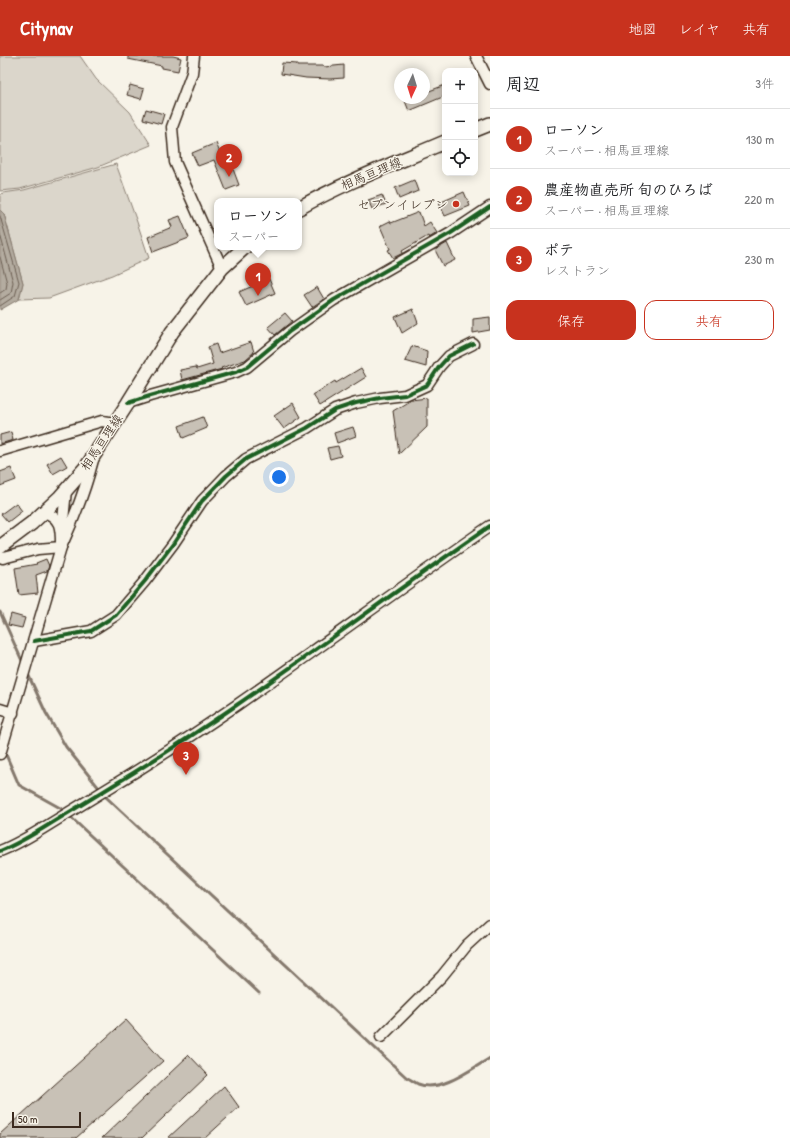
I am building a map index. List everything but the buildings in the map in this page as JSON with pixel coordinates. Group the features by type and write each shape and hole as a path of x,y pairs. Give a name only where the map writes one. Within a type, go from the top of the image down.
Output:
{"main road":[{"path":"478,129 490,124"},
{"name":"相馬亘理線","path":"302,206 354,180 442,143"},
{"name":"相馬亘理線","path":"0,547 44,512 60,497 87,466 172,332 222,268 242,250"}],"street":[{"path":"194,56 192,73 172,127 175,162 222,268"},
{"path":"476,56 490,84"},
{"path":"128,403 236,372 247,367 290,331 334,300 451,233 490,207"},
{"path":"34,640 91,631 116,615 145,581 173,544 202,501 226,476 246,460 307,428 335,410 356,403 405,395 427,385 439,366 448,356 473,344"},
{"path":"0,451 102,421 114,423"},
{"path":"0,754 61,546 71,526 88,478 94,455"},
{"path":"61,546 66,490"},
{"path":"44,512 51,515 57,521 62,531"},
{"path":"0,852 33,835 141,769 312,653 490,526"},
{"path":"0,557 3,558 38,549 61,546"},
{"path":"0,709 13,713"},
{"path":"381,1037 442,976 467,945 490,924"}],"shaded area":[{"path":"0,56 80,56 96,79 130,112 151,145 98,167 20,189 0,191"},
{"path":"116,164 149,258 112,275 49,298 19,299 23,283 4,214 0,210 0,195 3,193 24,190"}],"water":[{"path":"0,210 4,214 23,283 19,299 0,310"}],"waterway":[{"path":"0,612 23,663"},
{"path":"27,672 46,713 66,747 107,798 406,1077 418,1084 427,1086 446,1083 490,1058"},
{"path":"4,750 19,785 62,809 259,993"}],"cycle path":[{"path":"128,403 236,372 247,367 290,331 334,300 451,233 490,207"},
{"path":"34,641 91,631 116,615 145,581 173,544 202,501 226,476 246,459 307,428 335,410 356,403 405,395 427,385 439,367 449,356 473,344"},
{"path":"0,851 20,842 161,756 256,692 490,526"}],"place":[{"name":"農産物直売所 旬のひろば","path":"229,177"},
{"name":"セブンイレブン","path":"456,204"},
{"name":"ローソン","path":"258,296"},
{"name":"ポテ","path":"186,775"}]}
